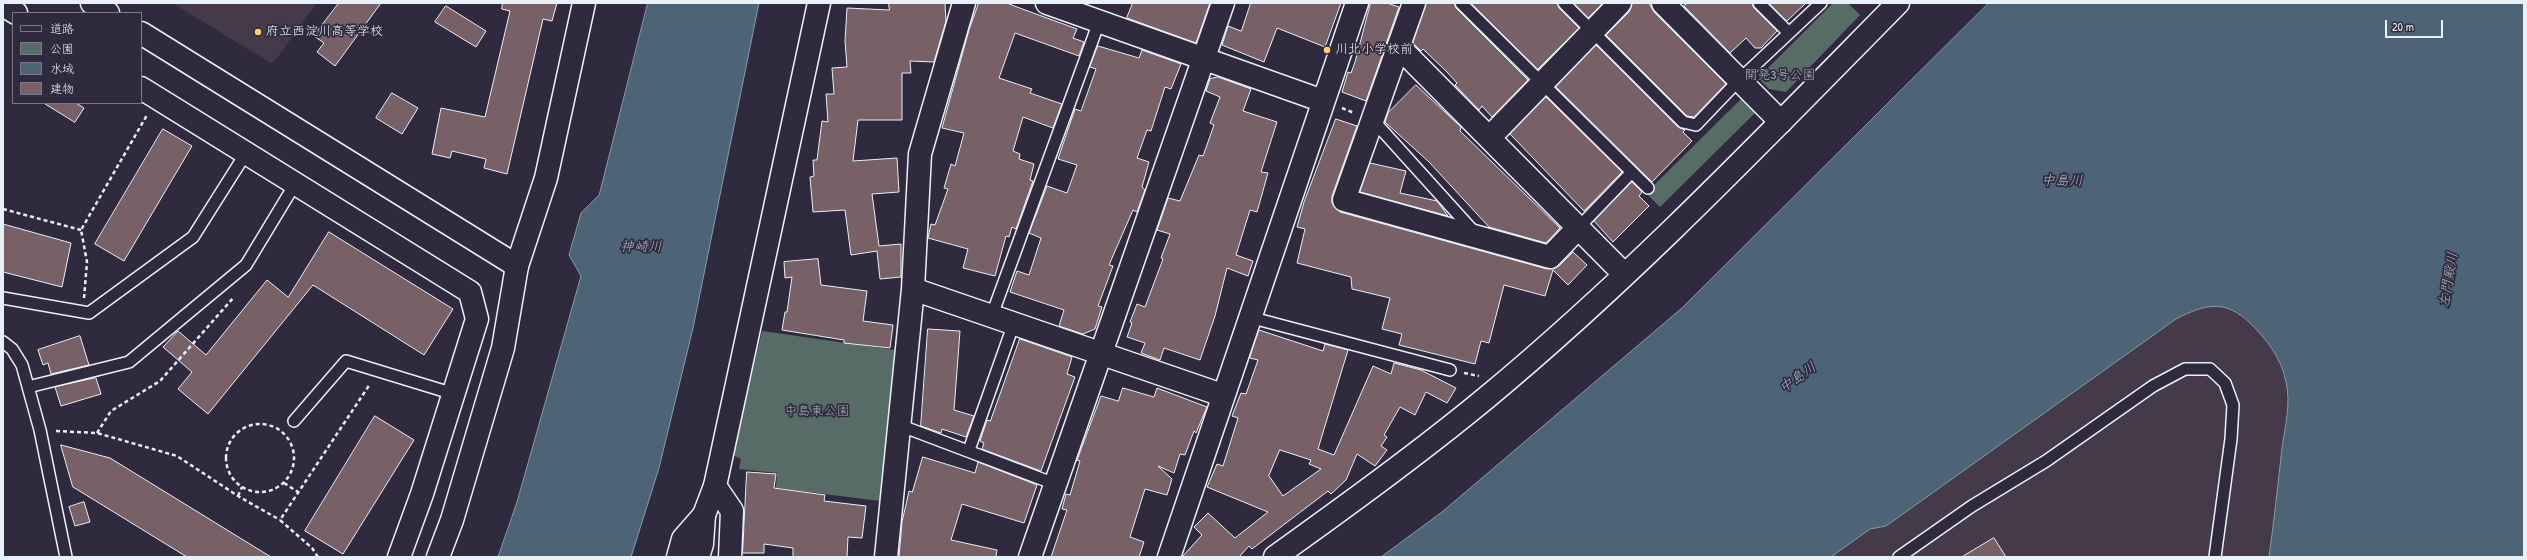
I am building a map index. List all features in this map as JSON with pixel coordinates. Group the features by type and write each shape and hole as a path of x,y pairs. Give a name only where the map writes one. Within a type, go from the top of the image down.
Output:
{"street":[{"path":"92,3 106,12"},
{"path":"438,557 452,520 503,348 517,266 546,178 584,3"},
{"path":"698,557 702,544 704,515 716,486 819,3"},
{"path":"886,557 912,289 920,154 964,3"},
{"path":"1047,3 1323,101"},
{"path":"1030,557 1223,3"},
{"path":"1169,557 1222,395 1357,3"},
{"path":"1414,3 1344,200 1550,257 1579,227"},
{"path":"1490,137 1620,3"},
{"path":"1663,3 1781,122"},
{"path":"1274,557 1396,468 1486,398 1624,274 1781,122 1898,3"},
{"path":"3,5 14,12"},
{"path":"142,34 517,266"},
{"path":"1399,47 1490,137 1624,274"},
{"path":"149,93 470,292 477,319 422,494 399,557"},
{"path":"912,289 1101,352 1222,395"},
{"path":"716,486 732,511 730,557"},
{"path":"678,557 683,539 704,515"}],"lane":[{"path":"1461,3 1631,173 1648,188"},
{"path":"1564,3 1683,122 1696,125 1739,80 1821,3"},
{"path":"1759,3 1789,33"},
{"path":"992,315 1099,22"},
{"path":"1372,119 1479,237"},
{"path":"3,298 89,313 193,237 246,153"},
{"path":"1579,227 1631,173"},
{"path":"28,387 129,362 246,265 295,184"},
{"path":"1249,316 1450,370"},
{"path":"969,450 1014,323"},
{"path":"3,342 12,349 22,365 40,430 66,557"},
{"path":"294,421 346,361 454,394"},
{"path":"1899,557 1972,506 2046,461 2153,386 2185,368 2210,369 2225,383 2233,405 2231,439 2215,557"},
{"path":"899,425 969,450 1055,484"}],"path":[{"path":"89,313 83,294 87,262 81,230 149,93"},
{"path":"1323,101 1372,119"},
{"path":"3,209 81,230"},
{"path":"97,433 111,411 160,381 236,295"},
{"path":"1450,370 1481,377"},
{"path":"280,520 379,371"},
{"path":"260,423 278,428 291,441 295,460 293,470 284,483 272,490 262,492 242,487 229,471 226,451 230,442 242,428 260,423"},
{"path":"40,430 97,433 177,456 238,496 280,520 312,548 318,557"},
{"path":"284,483 298,492"},
{"path":"238,496 242,487"}],"shaded area":[{"name":"府立西淀川高等学校","path":"172,3 317,3 274,62 271,63"},
{"path":"2209,306 2228,308 2240,314 2264,337 2274,349 2286,382 2287,408 2269,557 1831,557 1870,529 1886,526 2176,319 2193,310"}],"green space":[{"name":"開発3号公園","path":"1833,3 1848,3 1860,15 1786,92 1769,89 1758,78"},
{"path":"1743,97 1757,111 1660,207 1646,193"},
{"name":"中島東公園","path":"762,331 895,350 880,501 776,488 777,473 739,469 741,459 732,455"}],"water":[{"name":"神崎川","path":"648,3 759,3 693,328 659,468 631,557 498,557 517,502 581,276 569,255 581,213 599,195"},
{"name":"中島川","path":"1989,3 2524,3 2524,557 2269,557 2287,415 2288,398 2286,382 2277,357 2256,329 2241,315 2232,310 2214,306 2196,310 2176,319 1886,526 1870,529 1831,557 1381,557 1442,512 1682,308"}],"building":[{"path":"339,3 381,3 335,66 317,52 324,43 314,36"},
{"path":"503,3 557,3 552,21 543,19 507,174 484,168 486,159 452,151 450,158 432,154 441,108 485,117 510,11 502,9"},
{"path":"889,3 945,3 946,21 934,62 910,61 911,73 902,73 902,120 858,120 853,161 897,158 899,192 872,194 879,246 901,244 901,277 880,279 877,251 851,255 845,210 813,212 810,177 814,176 813,160 817,160 822,121 828,122 826,94 834,94 832,68 847,67 845,41 847,8 889,10"},
{"path":"979,3 1007,3 1077,29 1073,38 1084,42 1079,56 1015,33 999,78 1032,89 1030,93 1062,104 1053,128 1023,117 1013,151 1020,154 1019,159 1034,164 1030,180 1033,181 1016,229 1012,227 1009,237 1006,236 995,276 963,268 968,249 928,238 931,224 935,225 948,189 944,188 951,164 955,166 964,133 942,128 969,30"},
{"path":"1133,3 1210,3 1196,43 1127,18"},
{"path":"1251,3 1341,3 1325,47 1277,28 1264,62 1222,45 1228,26 1241,31"},
{"path":"1371,3 1387,3 1399,7 1366,101 1342,92 1348,72 1351,73 1355,62"},
{"path":"1426,3 1454,3 1456,8 1528,80 1492,117 1482,106 1479,110 1455,85 1457,83 1447,72 1423,49 1421,51 1413,43"},
{"path":"1471,3 1557,3 1559,8 1579,28 1538,69"},
{"path":"1574,3 1603,3 1588,18"},
{"path":"1632,3 1649,3 1654,12 1726,84 1694,117 1687,116 1606,35 1629,12"},
{"path":"1688,3 1752,3 1754,8 1777,31 1761,48 1755,48 1746,38 1730,53 1684,6"},
{"path":"1769,3 1806,3 1787,21"},
{"path":"446,6 486,31 476,47 435,22"},
{"path":"1596,45 1678,127 1685,130 1683,132 1692,141 1652,182 1556,87"},
{"path":"1098,46 1139,58 1142,50 1181,64 1171,89 1165,87 1151,131 1147,130 1137,158 1149,162 1142,187 1145,190 1137,212 1133,210 1109,265 1113,266 1098,306 1102,307 1095,329 1083,334 1059,326 1064,310 1010,292 1017,271 1029,275 1041,238 1029,233 1047,186 1067,193 1077,165 1058,159 1075,109 1081,111 1096,69 1090,67"},
{"path":"1218,77 1251,89 1243,111 1277,122 1261,172 1268,173 1257,212 1250,210 1236,255 1253,261 1248,276 1227,268 1215,316 1200,360 1164,348 1160,360 1141,353 1145,343 1127,337 1132,323 1130,322 1137,304 1145,307 1163,259 1161,258 1170,234 1157,230 1168,198 1180,201 1199,155 1203,156 1214,125 1210,123 1220,97 1206,91 1210,79"},
{"path":"1416,85 1461,127 1460,131 1560,228 1546,243 1489,227 1429,162 1385,122 1388,113"},
{"path":"392,93 418,108 402,134 376,118"},
{"path":"1546,97 1622,172 1584,211 1510,134"},
{"path":"46,104 78,104 84,108 75,122"},
{"path":"1336,119 1357,126 1332,196 1332,203 1340,212 1547,269 1559,266 1573,252 1587,265 1568,285 1553,270 1545,296 1504,285 1489,343 1481,341 1475,364 1399,345 1402,334 1382,329 1390,298 1352,289 1351,277 1297,263 1305,229 1297,227 1304,202"},
{"path":"163,129 192,146 124,261 95,244"},
{"path":"1370,163 1406,171 1400,193 1437,201 1448,216 1360,192"},
{"path":"1632,182 1642,192 1639,196 1649,206 1613,242 1594,221"},
{"path":"3,224 71,243 62,287 3,272"},
{"path":"329,232 453,309 424,355 313,285 208,414 178,389 192,372 163,347 178,331 206,355 267,280 288,297"},
{"path":"818,259 821,285 867,291 863,321 893,325 890,348 844,343 844,340 782,330 785,312 787,312 792,277 785,278 784,262"},
{"path":"928,329 960,331 954,410 974,416 966,437 942,429 941,433 921,426"},
{"path":"1259,330 1323,351 1325,344 1348,350 1318,449 1334,455 1373,366 1391,374 1394,363 1421,370 1456,388 1447,403 1426,392 1415,415 1400,407 1384,435 1387,437 1381,446 1387,450 1375,466 1357,454 1346,480 1331,494 1328,491 1252,549 1249,546 1239,557 1182,557 1202,535 1194,527 1208,513 1235,538 1268,512 1207,487 1217,464 1223,466 1238,418 1232,416 1241,393 1246,394 1258,360 1250,358","holes":["1280,450 1311,460 1309,464 1321,469 1283,496 1269,476"]},
{"path":"80,336 89,365 51,374 48,363 43,365 38,350"},
{"path":"1020,339 1072,357 1067,374 1075,377 1041,471 982,449 984,443 980,441 987,420 990,421"},
{"path":"96,378 101,394 61,406 55,387"},
{"path":"1123,388 1154,397 1157,388 1207,407 1196,433 1194,431 1185,455 1180,454 1174,473 1158,466 1172,479 1167,495 1145,489 1130,537 1144,542 1139,557 1051,557 1067,510 1062,509 1066,494 1070,495 1080,461 1077,460 1101,396 1118,401"},
{"path":"375,416 414,440 343,554 305,531"},
{"path":"61,445 110,458 271,557 187,557 73,487"},
{"path":"923,457 975,473 978,462 1037,485 1024,523 962,504 951,540 997,550 996,557 899,557 902,522 909,491 912,492"},
{"path":"747,472 776,474 774,488 825,495 824,501 866,506 862,538 848,537 847,557 793,557 793,548 764,544 764,553 743,553"},
{"path":"84,502 90,522 75,526 69,507"},
{"path":"1994,538 2006,557 1962,557"}],"place":[{"name":"府立西淀川高等学校","path":"258,32"},
{"name":"川北小学校前","path":"1327,50"}],"water label":[{"name":"左門殿川","path":"2449,280"}]}
